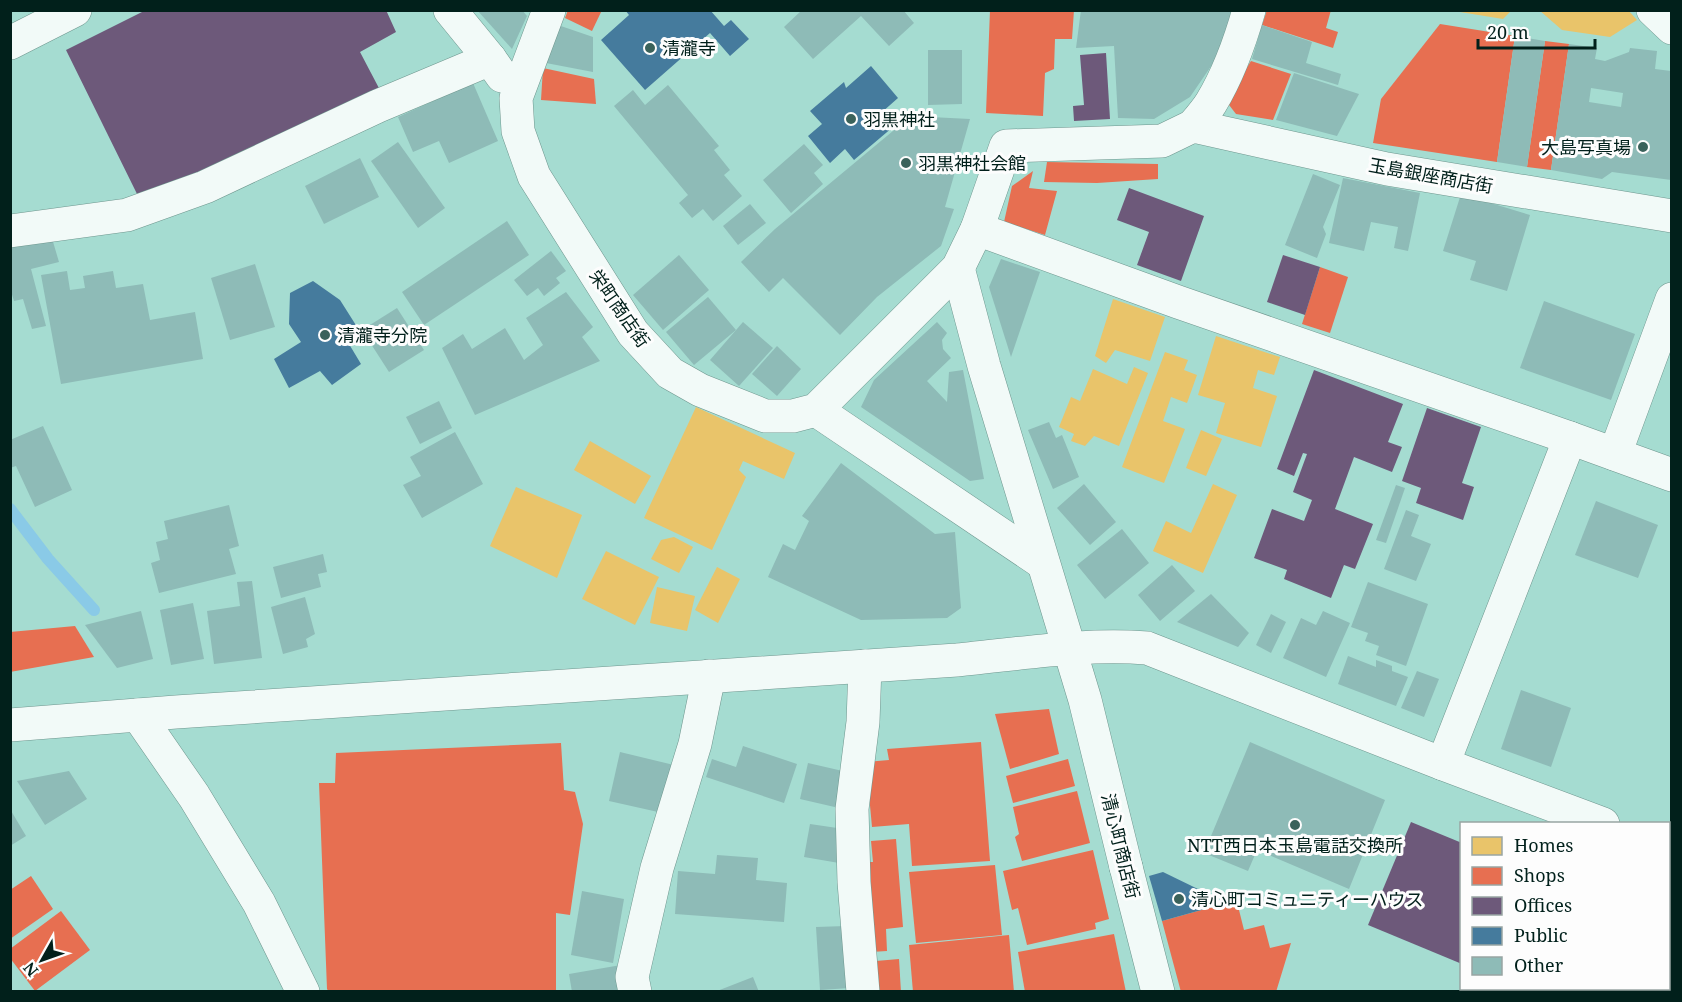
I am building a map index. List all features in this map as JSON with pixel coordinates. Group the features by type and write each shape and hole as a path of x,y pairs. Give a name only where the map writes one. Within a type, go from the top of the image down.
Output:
{"street":[{"path":"10,43 75,10"},
{"path":"450,10 490,59 516,98"},
{"name":"栄町商店街","path":"549,10 516,98 518,131 534,176 633,333 670,373 700,390 765,416 793,416 816,410"},
{"path":"1043,563 816,410 957,268 977,229 1006,146 1162,141 1193,126 1210,104 1224,78 1241,40 1249,10"},
{"path":"1653,10 1671,28"},
{"path":"10,231 127,215 204,187 378,106 490,59"},
{"name":"玉島銀座商店街","path":"1193,126 1388,169 1671,216"},
{"path":"977,229 1671,475"},
{"name":"清心町商店街","path":"957,268 984,366 1085,700 1158,992"},
{"path":"1615,454 1671,299"},
{"path":"1443,764 1570,438"},
{"path":"10,725 957,660 1120,646 1147,648 1598,822"},
{"path":"862,992 854,882 852,809 863,722 865,666"},
{"path":"635,992 632,977 657,868 695,744 709,676"},
{"path":"138,715 194,796 258,903 303,992"}],"building: Homes":[{"path":"1460,10 1512,10 1503,19 1460,12"},
{"path":"1539,10 1628,10 1637,20 1610,37 1562,30"},
{"path":"1113,299 1165,317 1150,361 1115,350 1106,363 1095,356"},
{"path":"1216,336 1280,357 1274,375 1258,370 1253,388 1277,396 1261,447 1216,433 1225,403 1198,395"},
{"path":"1165,352 1188,360 1184,370 1197,375 1187,403 1171,397 1163,421 1185,429 1164,483 1122,467"},
{"path":"1134,367 1148,373 1119,446 1094,436 1085,446 1071,441 1074,434 1059,427 1071,397 1080,401 1093,369 1127,384"},
{"path":"696,407 795,453 784,479 743,461 739,470 746,477 712,550 644,518"},
{"path":"1201,430 1222,439 1206,476 1186,468"},
{"path":"590,441 651,476 635,504 574,470"},
{"path":"1213,484 1237,495 1203,573 1153,551 1166,521 1191,533"},
{"path":"516,487 582,515 557,578 490,546"},
{"path":"674,537 693,547 679,573 651,559 661,540"},
{"path":"606,551 659,577 635,625 582,599"},
{"path":"717,567 740,579 718,623 695,610"},
{"path":"657,587 695,596 687,631 650,623"}],"building: Shops":[{"path":"568,10 602,10 592,31 565,18"},
{"path":"990,10 1074,10 1072,39 1055,39 1054,69 1045,73 1043,116 986,113"},
{"path":"1267,10 1331,10 1326,28 1338,32 1333,48 1262,25"},
{"path":"1440,24 1515,36 1497,162 1373,143 1381,99"},
{"path":"1545,41 1569,44 1551,170 1527,167"},
{"path":"1251,61 1291,74 1273,120 1236,114 1226,101"},
{"path":"543,68 594,79 596,104 541,100"},
{"path":"1047,162 1158,164 1158,179 1097,183 1044,182"},
{"path":"1033,171 1029,188 1057,191 1045,235 1004,222 1012,186"},
{"path":"1320,267 1348,277 1330,333 1302,324"},
{"path":"75,626 94,657 10,672 10,632"},
{"path":"1049,709 1059,754 1010,769 995,714"},
{"path":"981,742 990,861 912,866 909,824 872,827 866,762 889,760 887,749"},
{"path":"561,743 564,790 575,792 583,824 570,915 556,913 556,992 329,992 327,989 319,783 335,783 336,753"},
{"path":"1068,759 1075,786 1013,803 1006,776"},
{"path":"1077,791 1090,843 1022,861 1015,837 1019,834 1013,807"},
{"path":"896,839 903,927 886,929 887,951 871,952 864,862 873,862 871,841"},
{"path":"1093,850 1109,919 1095,923 1096,929 1027,945 1018,908 1012,910 1003,871"},
{"path":"995,865 1002,935 916,943 909,872"},
{"path":"31,876 53,909 10,939 10,890"},
{"path":"1237,902 1244,930 1264,925 1270,948 1291,943 1276,992 1181,992 1162,921"},
{"path":"61,911 90,950 35,991 10,958 10,949"},
{"path":"1114,934 1126,992 1025,992 1018,952"},
{"path":"1009,935 1014,992 913,992 909,945"},
{"path":"899,959 901,992 879,992 876,961"}],"building: Offices":[{"path":"386,10 396,32 360,52 381,92 140,200 66,50 144,11"},
{"path":"1106,53 1110,119 1074,121 1073,106 1084,105 1080,55"},
{"path":"1129,188 1204,216 1181,281 1137,265 1149,232 1117,220"},
{"path":"1283,255 1320,267 1305,315 1267,302"},
{"path":"1314,370 1403,404 1388,442 1402,447 1392,472 1354,457 1335,509 1373,524 1355,569 1344,565 1331,598 1284,579 1287,570 1254,558 1272,509 1304,521 1312,500 1293,492 1307,454 1303,453 1294,476 1277,469"},
{"path":"1427,408 1481,427 1462,483 1474,487 1463,520 1416,503 1421,488 1402,481"},
{"name":"NTT西日本玉島電話交換所","path":"1411,822 1460,842 1460,963 1368,925"}],"building: Public":[{"name":"清瀧寺","path":"625,10 710,10 724,26 731,20 749,39 730,56 710,33 645,90 601,40 629,15"},
{"name":"羽黒神社","path":"871,66 898,98 881,113 893,127 854,160 845,149 830,163 808,136 822,124 810,111 844,82 846,88"},
{"name":"清瀧寺分院","path":"313,281 340,300 359,330 346,339 361,364 332,385 320,371 289,388 274,359 301,342 289,324 290,293"},
{"name":"清心町コミュニティーハウス","path":"1163,872 1200,890 1205,909 1162,921 1149,876"}],"building: Other":[{"path":"477,10 522,10 527,16 512,49"},
{"path":"802,10 903,10 914,23 889,46 861,16 813,59 784,27"},
{"path":"1081,10 1234,10 1231,37 1190,97 1154,119 1118,118 1114,46 1076,48"},
{"path":"555,24 593,37 593,72 546,63"},
{"path":"1262,25 1312,42 1306,63 1341,74 1338,85 1252,59"},
{"path":"1515,36 1545,41 1527,167 1497,162"},
{"path":"1569,44 1597,48 1595,59 1605,61 1629,52 1630,48 1657,51 1655,69 1671,71 1671,180 1612,172 1602,179 1551,170","holes":["1591,88 1623,93 1621,107 1589,102"]},
{"path":"928,50 962,50 962,104 928,105"},
{"path":"1294,73 1359,94 1337,136 1276,120"},
{"path":"473,83 498,141 449,163 439,141 413,152 398,117"},
{"path":"668,85 719,146 714,150 730,170 724,175 742,196 713,221 703,209 692,218 679,203 688,195 614,106 633,90 645,105"},
{"name":"羽黒神社会館","path":"911,116 970,119 945,207 954,209 941,246 877,297 840,335 783,278 769,292 741,262 775,229"},
{"path":"398,142 445,208 418,228 371,161"},
{"path":"804,144 823,165 814,173 823,184 791,213 763,180"},
{"path":"360,158 379,197 324,224 305,186"},
{"path":"1313,174 1340,185 1323,227 1326,234 1317,258 1285,245"},
{"path":"1343,178 1420,193 1408,251 1394,248 1398,227 1371,222 1364,251 1329,243"},
{"path":"1461,194 1530,215 1507,291 1470,280 1476,261 1443,251"},
{"path":"750,204 766,223 738,245 723,226"},
{"path":"507,221 529,255 424,325 402,292"},
{"path":"51,235 59,262 31,269 46,326 32,329 23,299 14,301 10,288 10,245"},
{"path":"551,251 566,271 556,278 560,283 544,296 538,288 527,296 514,280"},
{"path":"679,255 709,290 663,330 633,295"},
{"path":"1001,259 1040,272 1011,357 989,287"},
{"path":"255,264 275,327 230,340 211,278"},
{"path":"67,271 70,290 85,288 83,276 113,271 116,288 143,284 150,320 195,312 203,359 61,384 41,275"},
{"path":"566,292 593,327 582,337 600,361 475,415 442,348 463,334 472,349 505,328 524,360 543,345 526,318"},
{"path":"708,297 736,330 694,365 666,332"},
{"path":"1544,301 1635,334 1611,400 1520,368"},
{"path":"397,308 424,350 389,372 362,330"},
{"path":"743,322 773,348 739,386 710,360"},
{"path":"937,322 947,333 942,340 943,349 951,358 927,381 947,402 949,372 963,370 984,479 970,481 861,407 874,380"},
{"path":"777,346 801,369 777,396 752,374"},
{"path":"439,401 452,428 420,444 406,417"},
{"path":"1049,422 1056,438 1062,435 1079,477 1053,489 1028,430"},
{"path":"43,426 72,490 35,507 16,466 10,468 10,440"},
{"path":"455,432 483,484 422,518 403,485 421,476 410,457"},
{"path":"841,463 935,534 955,532 961,608 947,618 861,620 768,577 783,544 795,550 809,521 802,516"},
{"path":"1084,484 1116,522 1090,545 1057,508"},
{"path":"1396,485 1405,488 1386,543 1376,540"},
{"path":"1596,501 1658,525 1638,578 1575,555"},
{"path":"229,505 239,546 229,549 236,574 159,593 151,563 160,560 156,542 168,539 164,521"},
{"path":"1406,510 1419,515 1411,536 1431,544 1416,581 1384,569"},
{"path":"1122,529 1149,563 1105,599 1077,565"},
{"path":"323,554 327,572 318,574 321,587 281,598 273,567"},
{"path":"1172,565 1195,591 1160,621 1138,595"},
{"path":"252,581 262,658 214,664 207,611 240,606 237,582"},
{"path":"1368,582 1428,604 1406,666 1376,655 1379,646 1365,641 1368,633 1351,627"},
{"path":"1211,594 1249,633 1238,647 1177,622"},
{"path":"305,597 315,634 306,639 308,647 283,654 271,607"},
{"path":"193,603 204,659 171,665 160,610"},
{"path":"141,611 153,659 117,668 85,625"},
{"path":"1323,611 1350,623 1326,677 1283,658 1301,618 1316,625"},
{"path":"1271,614 1286,622 1271,653 1256,645"},
{"path":"1348,656 1376,667 1376,660 1392,666 1392,671 1408,677 1396,706 1338,684"},
{"path":"1417,671 1439,679 1424,717 1401,708"},
{"path":"1521,690 1571,708 1551,767 1501,749"},
{"name":"NTT西日本玉島電話交換所","path":"1250,742 1385,800 1349,889 1257,850 1248,871 1204,853"},
{"path":"743,746 797,764 784,803 706,777 712,759 736,767"},
{"path":"620,752 678,766 667,814 609,801"},
{"path":"808,763 847,772 839,808 800,799"},
{"path":"69,771 87,799 45,825 17,781"},
{"path":"10,809 26,836 10,846"},
{"path":"810,824 844,829 839,863 804,857"},
{"path":"717,855 758,858 756,880 787,883 784,922 675,914 678,871 715,874"},
{"path":"582,891 624,899 613,963 571,955"},
{"path":"846,926 850,988 820,990 816,927"},
{"path":"621,965 625,992 572,992 569,974"},
{"path":"753,977 759,992 717,992 717,991"}],"waterway":[{"path":"10,509 48,559 94,610"}],"place":[{"name":"清瀧寺","path":"650,48"},
{"name":"羽黒神社","path":"851,119"},
{"name":"大島写真場","path":"1643,147"},
{"name":"羽黒神社会館","path":"906,163"},
{"name":"清瀧寺分院","path":"325,335"},
{"name":"NTT西日本玉島電話交換所","path":"1295,825"},
{"name":"清心町コミュニティーハウス","path":"1179,899"}]}
